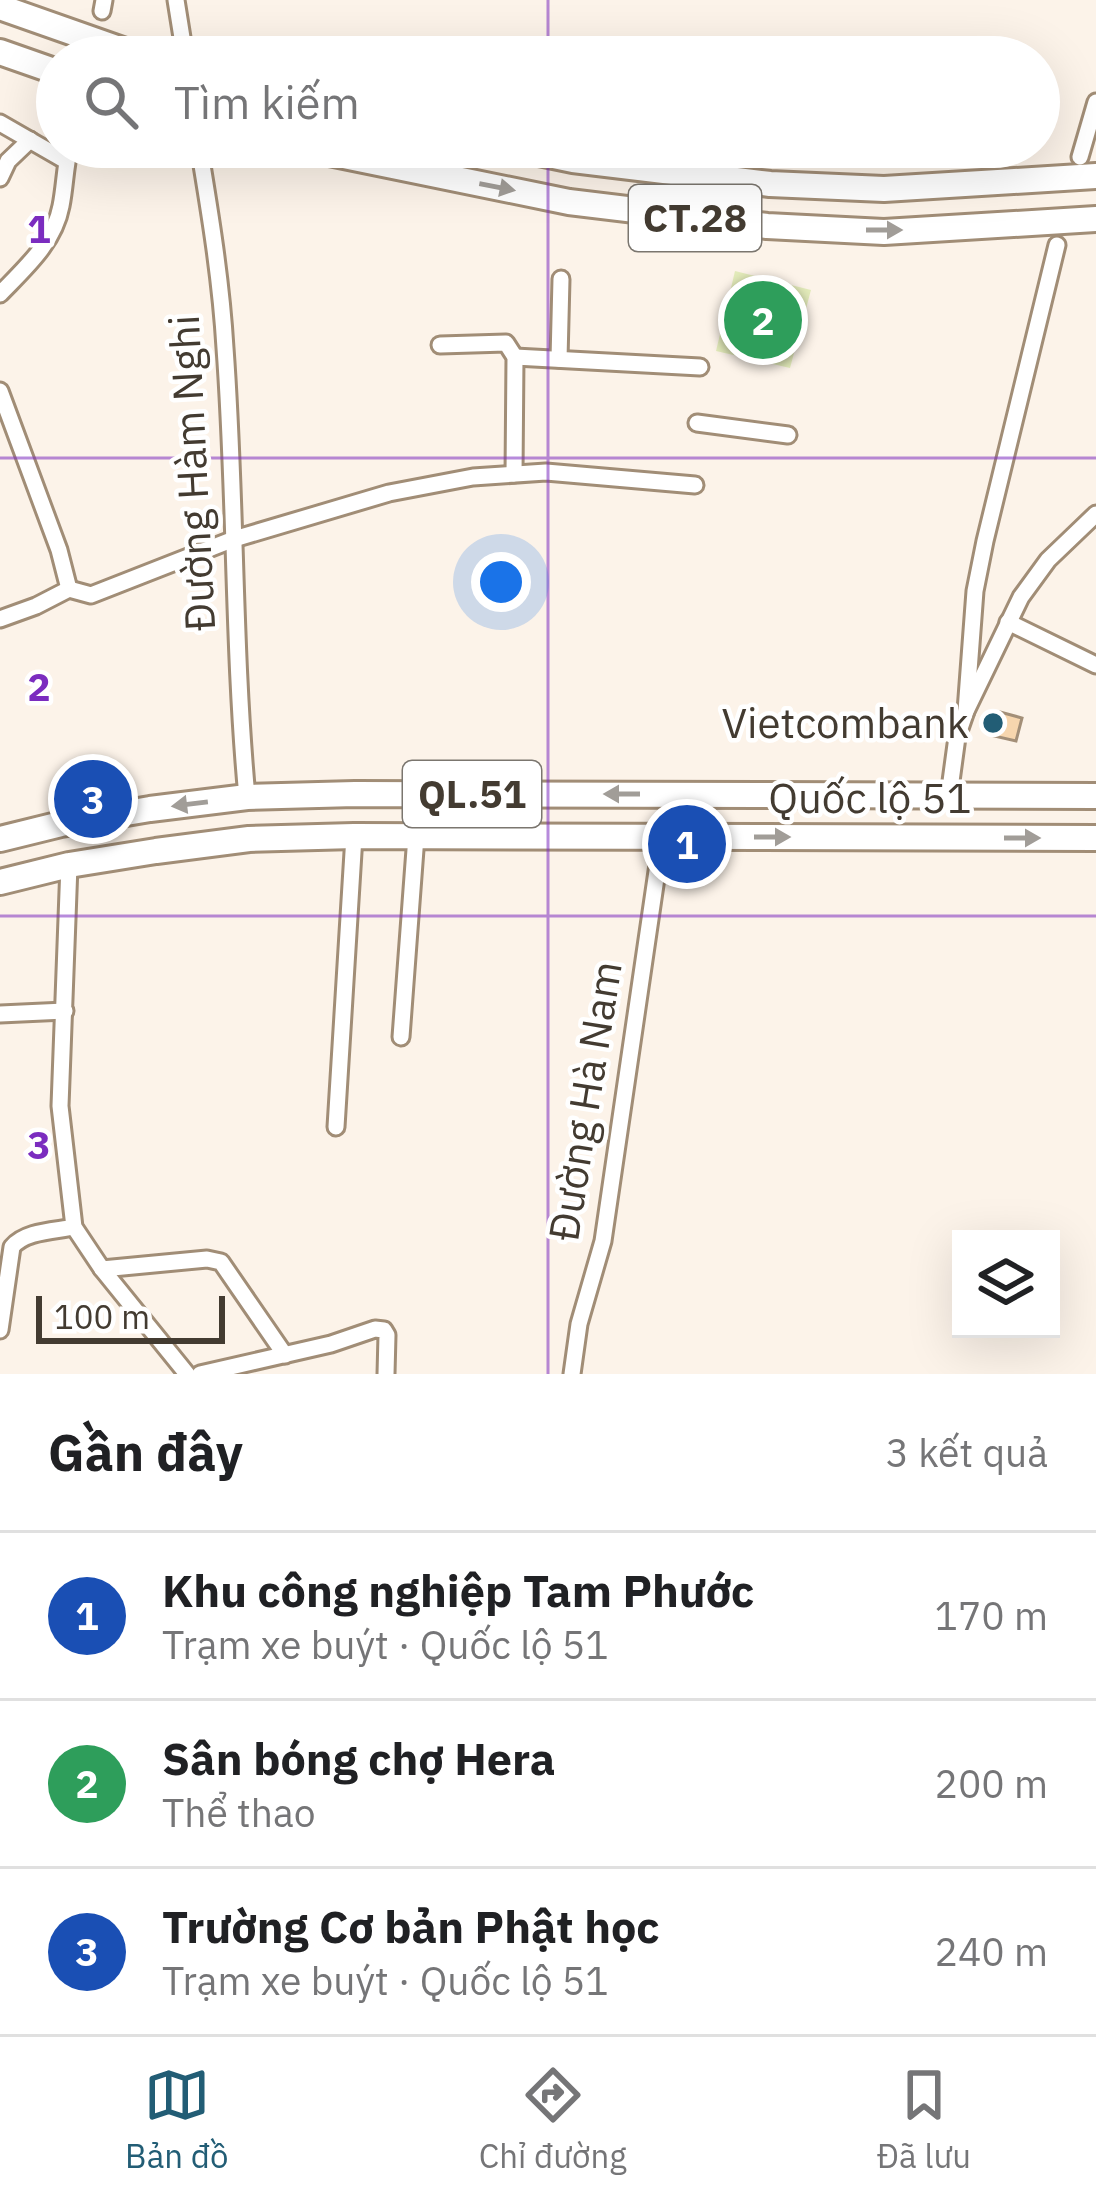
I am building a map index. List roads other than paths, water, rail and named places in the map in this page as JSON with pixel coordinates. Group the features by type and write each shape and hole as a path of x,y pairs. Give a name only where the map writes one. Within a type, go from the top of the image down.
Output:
{"highway":[{"path":"0,7 82,36"},
{"path":"0,52 36,65"},
{"name":"CT.28","path":"639,168 770,184 884,189 1088,166"},
{"name":"CT.28","path":"403,168 569,202 767,226 884,232 1096,219"},
{"path":"948,838 949,796"},
{"name":"Quốc lộ 51","path":"0,839 83,820 247,797 1096,796"},
{"path":"247,797 249,839"},
{"name":"Quốc lộ 51","path":"0,882 69,865 249,839 1096,838"}],"street":[{"path":"176,0 182,36"},
{"path":"1088,166 1096,102"},
{"path":"0,123 36,142"},
{"path":"0,178 8,161 30,140"},
{"path":"0,294 38,256 52,233 61,211 66,168"},
{"name":"Đường Hàm Nghi","path":"200,168 213,230 225,343 238,707 247,797"},
{"path":"966,711 978,574 1057,245"},
{"path":"559,359 561,279"},
{"path":"440,345 506,343 514,357 514,474"},
{"path":"514,357 700,367"},
{"path":"0,391 69,589"},
{"path":"698,423 788,435"},
{"path":"0,619 69,589 91,595 234,539 388,493 473,477 546,472 694,485"},
{"path":"949,796 957,737 1008,622 1034,577 1096,514"},
{"path":"1008,622 1096,665"},
{"path":"335,1126 354,836"},
{"path":"401,1037 416,836"},
{"name":"Đường Hà Nam","path":"570,1370 603,1241 662,837"},
{"path":"69,865 60,1106 74,1227 187,1374"},
{"path":"0,1015 65,1010"},
{"path":"0,1330 15,1242 74,1227"},
{"path":"102,1269 206,1259 221,1262 285,1355"},
{"path":"200,1374 380,1329 388,1336 386,1374"}],"place":[{"name":"Sân bóng chợ Hera","path":"763,320"},
{"name":"Vietcombank","path":"993,723"},
{"name":"Trường Cơ bản Phật học","path":"93,799"},
{"name":"Khu công nghiệp Tam Phước","path":"687,844"}]}
